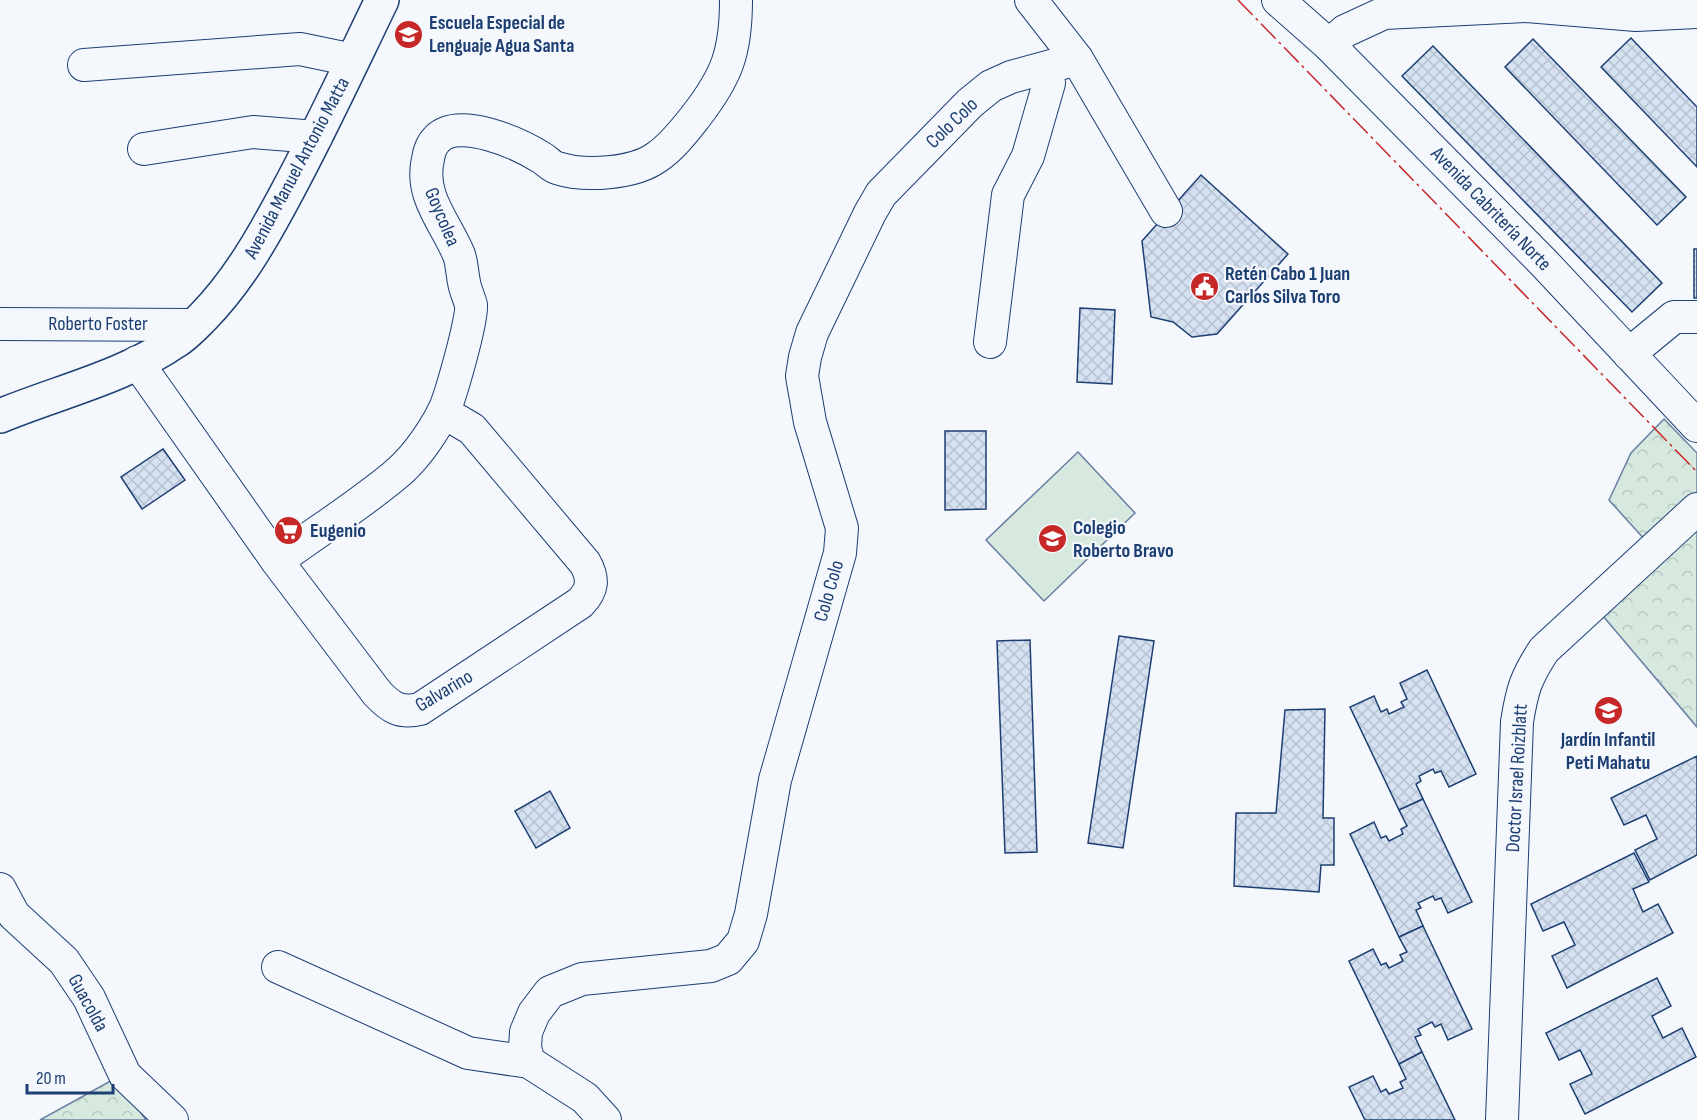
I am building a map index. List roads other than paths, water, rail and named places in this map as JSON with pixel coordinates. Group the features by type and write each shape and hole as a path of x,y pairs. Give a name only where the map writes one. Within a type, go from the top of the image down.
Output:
{"main road":[{"name":"Avenida Manuel Antonio Matta","path":"0,416 137,362 177,341 219,300 245,267 269,226 382,0"}],"street":[{"name":"Goycolea","path":"277,561 395,475 413,457 443,412 459,363 471,307 459,256 428,193 425,170 430,151 438,138 451,131 470,130 489,134 541,157 555,168 575,171 619,171 643,165 658,157 688,126 715,91 728,64 736,24 736,0"},
{"path":"1031,0 1077,59 1166,211"},
{"name":"Avenida Cabritería Norte","path":"1278,0 1329,45 1544,263 1697,426"},
{"path":"1329,45 1345,31 1384,13 1502,3 1636,15 1697,12"},
{"path":"84,65 300,49 353,60"},
{"name":"Colo Colo","path":"529,1062 525,1048 526,1032 534,1012 550,992 582,978 711,966 728,959 742,941 751,914 776,780 840,553 842,528 810,422 802,376 812,333 881,194 970,103 992,86 1011,77 1077,59"},
{"path":"990,342 1008,195 1031,146 1049,82 1046,68"},
{"path":"144,149 253,132 316,136"},
{"path":"1629,354 1674,317 1697,317"},
{"name":"Roberto Foster","path":"0,324 195,325"},
{"name":"Galvarino","path":"137,362 277,561 377,693 388,705 399,711 408,712 420,709 580,603 588,595 591,585 590,573 585,564 472,429 443,412"},
{"name":"Doctor Israel Roizblatt","path":"1502,1120 1517,722 1522,691 1529,672 1544,650 1697,509"},
{"name":"Guacolda","path":"0,889 14,915 64,962 89,998 125,1075 172,1120"},
{"path":"278,967 468,1053 529,1062 585,1098 605,1120"}],"place":[{"name":"Escuela Especial de Lenguaje Agua Santa","path":"408,34"},
{"name":"Retén Cabo 1 Juan Carlos Silva Toro","path":"1204,286"},
{"name":"Eugenio","path":"289,531"},
{"name":"Colegio Roberto Bravo","path":"1052,539"},
{"name":"Jardín Infantil Peti Mahatu","path":"1608,710"}]}
